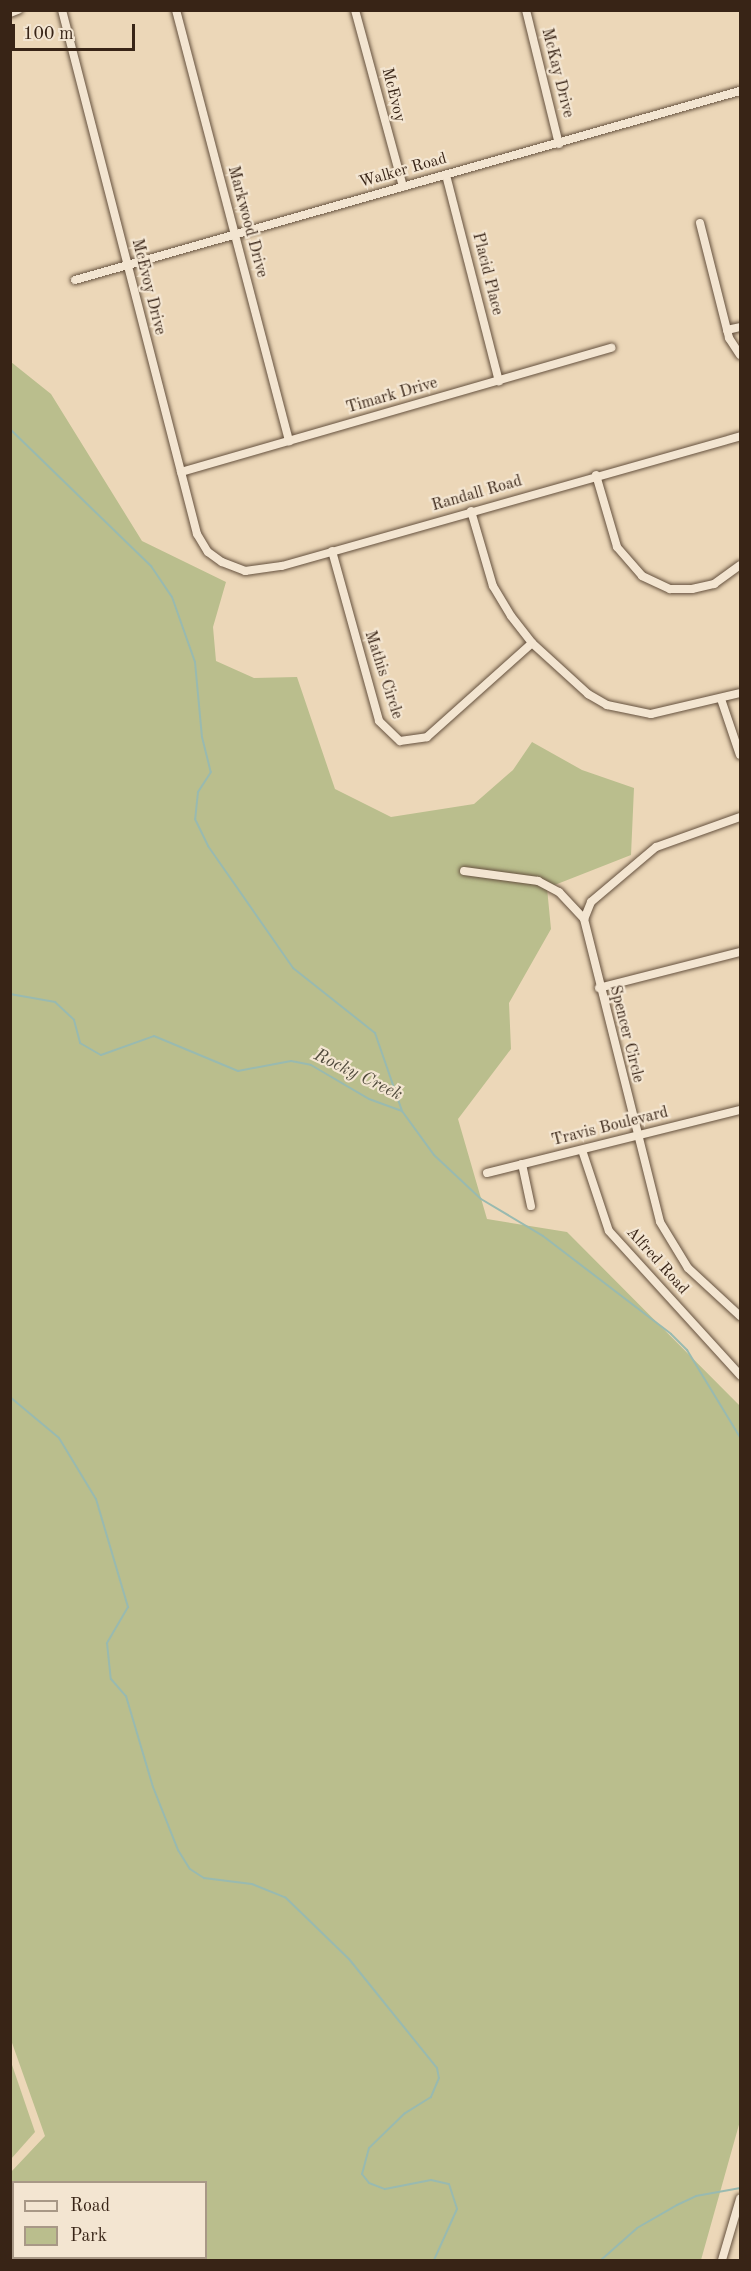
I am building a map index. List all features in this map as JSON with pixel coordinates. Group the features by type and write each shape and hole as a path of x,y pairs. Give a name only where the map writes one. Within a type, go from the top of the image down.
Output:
{"street":[{"path":"10,13 18,10"},
{"name":"McEvoy Drive","path":"62,10 197,534 208,552 222,562"},
{"name":"Markwood Drive","path":"176,10 289,441"},
{"name":"McEvoy","path":"355,10 403,187"},
{"name":"McKay Drive","path":"526,10 559,144"},
{"name":"Walker Road","path":"75,280 128,267 741,91"},
{"name":"Placid Place","path":"446,175 499,381"},
{"path":"700,223 732,349 741,355"},
{"path":"727,330 741,327"},
{"name":"Timark Drive","path":"181,472 612,348"},
{"name":"Randall Road","path":"222,562 257,571 741,436"},
{"path":"596,475 617,548 642,576 670,589 692,589 714,584 741,565"},
{"path":"471,511 493,586 532,643 588,694 624,711 659,714 741,693"},
{"name":"Mathis Circle","path":"332,551 379,721 400,741 427,737 532,643"},
{"path":"721,699 741,755"},
{"path":"464,871 538,881 559,892 584,919 591,902 656,847 741,817"},
{"name":"Spencer Circle","path":"584,919 599,988 654,1205 670,1241 688,1268 741,1316"},
{"path":"599,988 741,952"},
{"name":"Travis Boulevard","path":"487,1173 741,1110"},
{"name":"Alfred Road","path":"582,1150 609,1231 741,1375"},
{"path":"522,1164 531,1206"},
{"path":"722,2260 741,2199"}],"green space":[{"path":"11,362 51,394 142,541 226,582 213,627 216,661 254,678 297,677 335,789 391,817 474,804 513,770 532,742 582,770 634,788 631,855 547,888 551,929 509,1003 511,1049 458,1119 487,1219 567,1232 740,1406 740,2121 701,2260 11,2260 11,2172 45,2136 11,2040"},
{"path":"10,2059 35,2132 11,2159 10,2159"}],"waterway":[{"path":"10,429 151,566 172,597 195,662 202,737 211,772 198,792 195,819 208,846 293,968 375,1033 402,1111 434,1155 481,1199 543,1236 671,1334 687,1350 740,1437"},
{"name":"Rocky Creek","path":"10,994 55,1002 74,1020 80,1043 101,1055 154,1036 238,1071 291,1061 311,1065 369,1099 402,1111"},
{"path":"10,1397 59,1438 96,1499 128,1607 107,1643 111,1679 126,1696 153,1787 178,1850 190,1869 204,1878 252,1884 285,1897 349,1959 437,2068 439,2078 431,2097 405,2113 369,2148 362,2174 369,2183 385,2189 431,2180 449,2184 457,2209 434,2260"},
{"path":"601,2260 637,2228 677,2205 696,2196 740,2188"}]}
